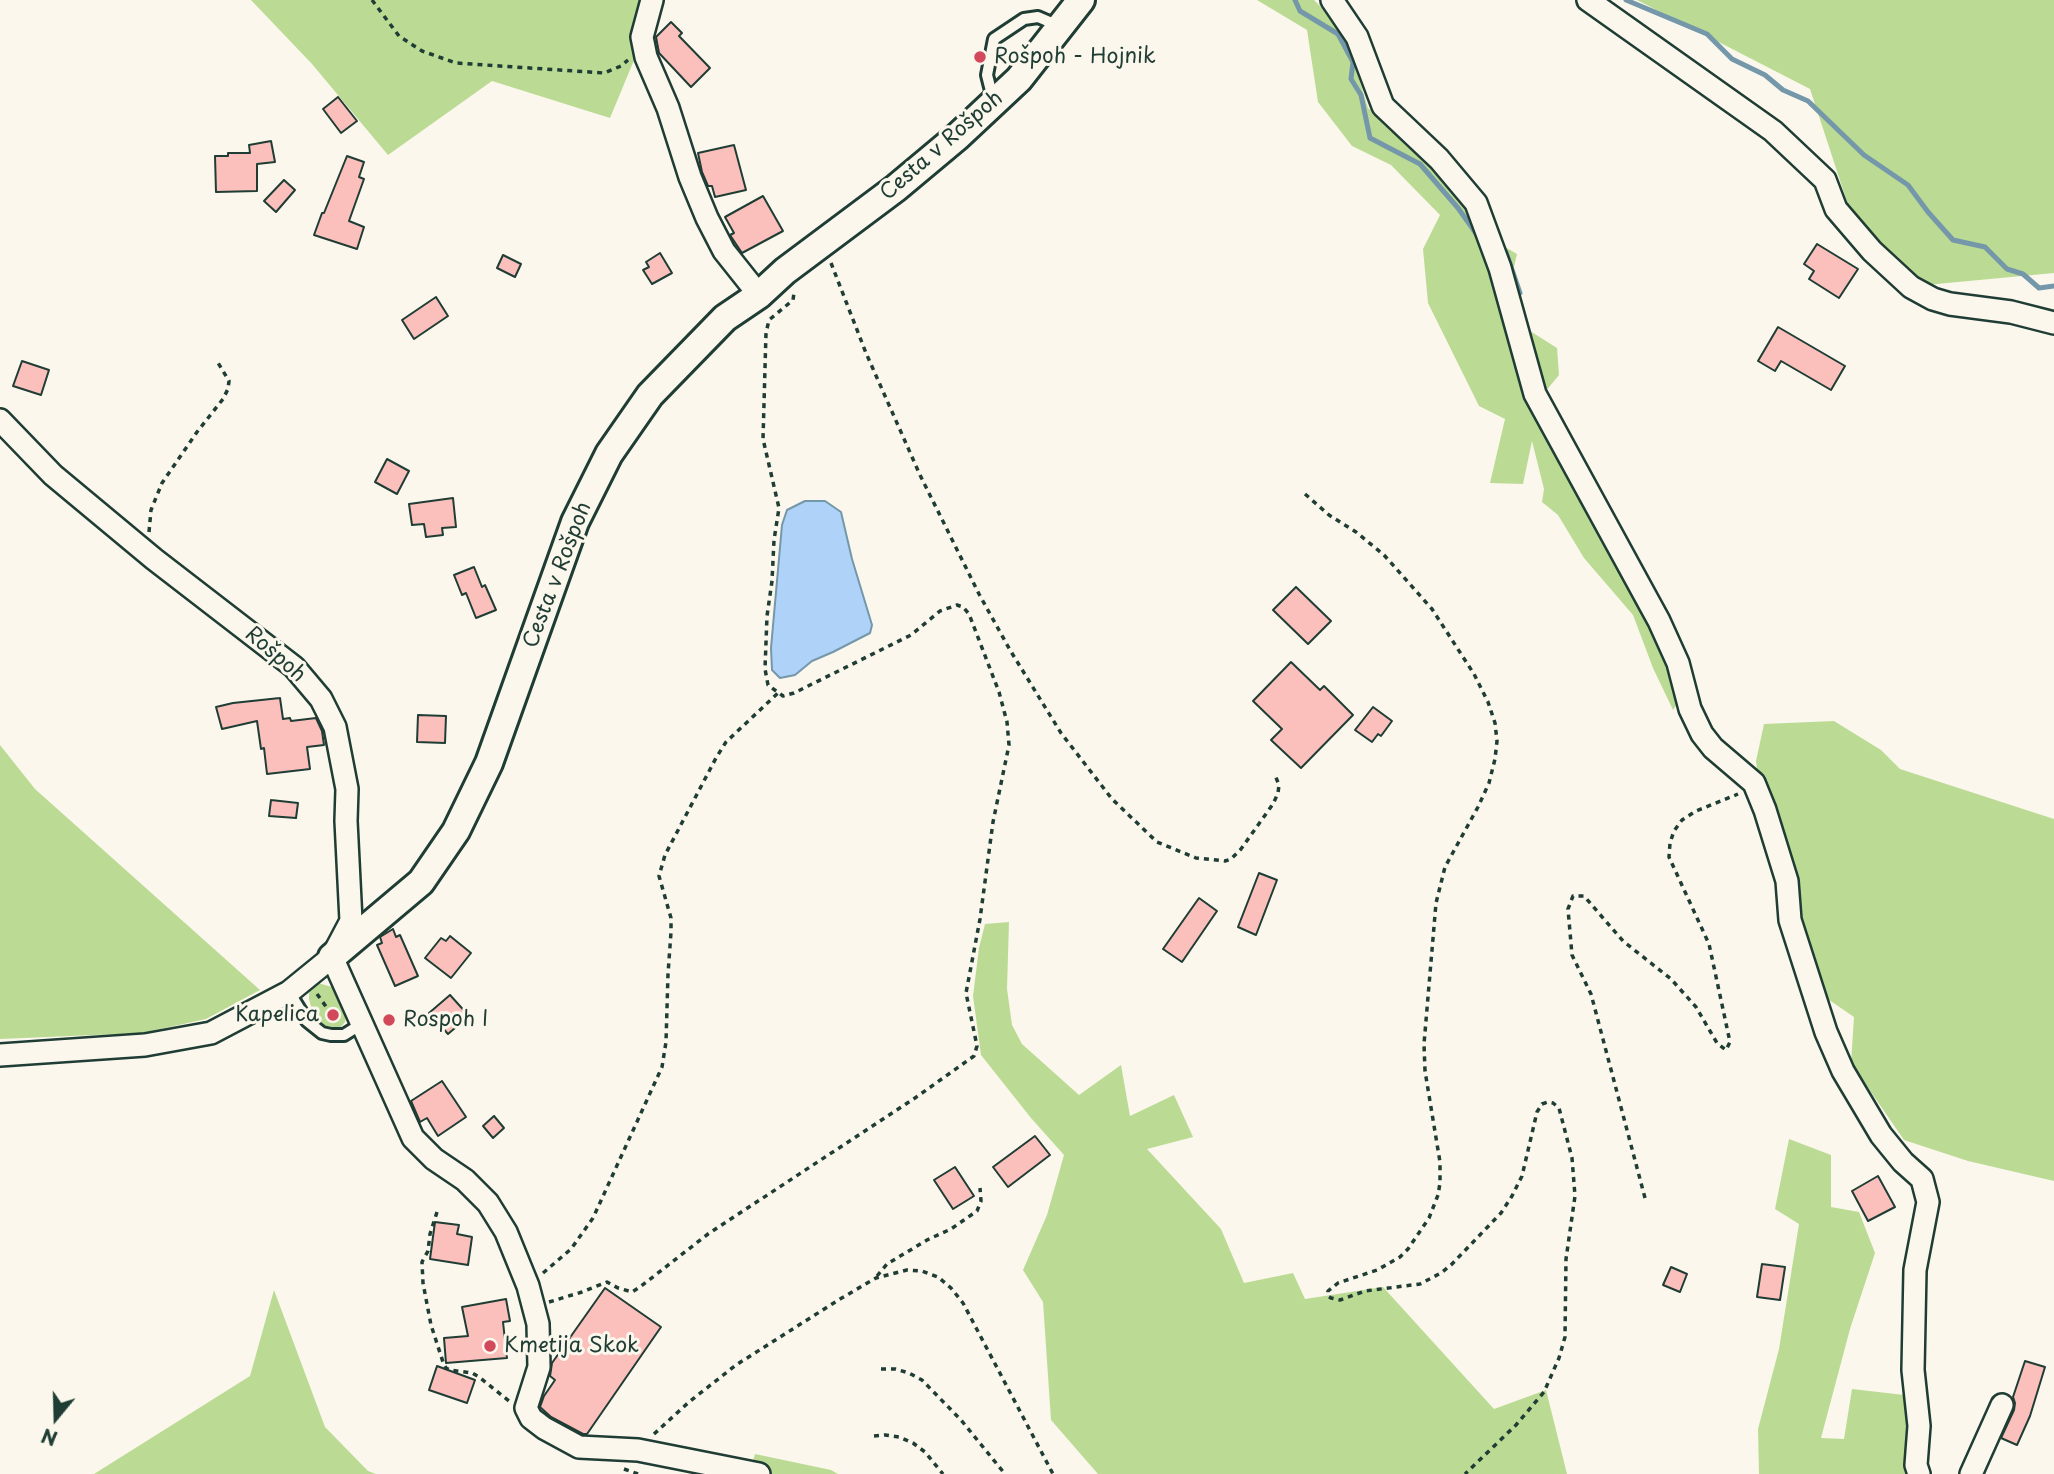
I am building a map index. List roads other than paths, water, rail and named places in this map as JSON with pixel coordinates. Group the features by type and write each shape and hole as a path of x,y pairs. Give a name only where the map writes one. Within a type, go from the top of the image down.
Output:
{"street":[{"path":"652,0 642,37 646,57 668,108 690,177 707,218 724,251 759,295"},
{"name":"Cesta v Rošpoh","path":"332,957 421,882 456,831 489,762 575,522 609,454 650,395 725,318 759,295 785,271 896,188 957,137 1019,79 1080,0"},
{"path":"1332,0 1357,37 1383,106 1439,159 1476,203 1500,268 1535,394 1659,621 1678,663 1690,709 1702,734 1713,748 1754,783 1787,881 1790,920 1826,1032 1843,1071 1881,1135 1903,1162 1922,1179 1928,1202 1915,1270 1913,1357 1919,1426 1916,1465 1919,1474"},
{"path":"1588,0 1773,131 1825,180 1836,209 1872,251 1911,287 1933,299 1950,304 2011,312 2054,323"},
{"name":"Rošpoh","path":"0,420 53,475 154,559 294,667 321,699 335,727 347,789 351,921 332,957"},
{"path":"0,1055 145,1045 211,1033 289,992 332,957 413,1138 434,1159 465,1180 488,1203 506,1232 528,1286 538,1324 539,1367 526,1408 531,1418 579,1447 638,1450 759,1474"},
{"path":"1971,1474 2002,1405"}],"lane":[{"path":"994,102 987,75 994,39 1024,19 1038,17 1061,27"},
{"path":"289,992 307,1021 322,1033 344,1035 363,1023"}],"water":[{"path":"805,501 825,501 841,512 872,625 870,633 812,661 795,675 780,678 772,670 771,648 782,525 787,510"}],"waterway":[{"path":"1295,0 1300,11 1338,34 1353,62 1351,79 1361,95 1370,138 1420,164 1458,208 1480,239"},
{"path":"1626,0 1707,34 1732,59 1765,75 1783,90 1808,101 1864,155 1908,185 1953,240 1985,247 2007,269 2023,274 2039,288 2054,286"},
{"path":"1506,252 1520,293"}],"place":[{"name":"Rošpoh - Hojnik","path":"980,57"},
{"name":"Kapelica","path":"333,1015"},
{"name":"Rospoh I","path":"389,1020"},
{"name":"Kmetija Skok","path":"490,1346"}]}
